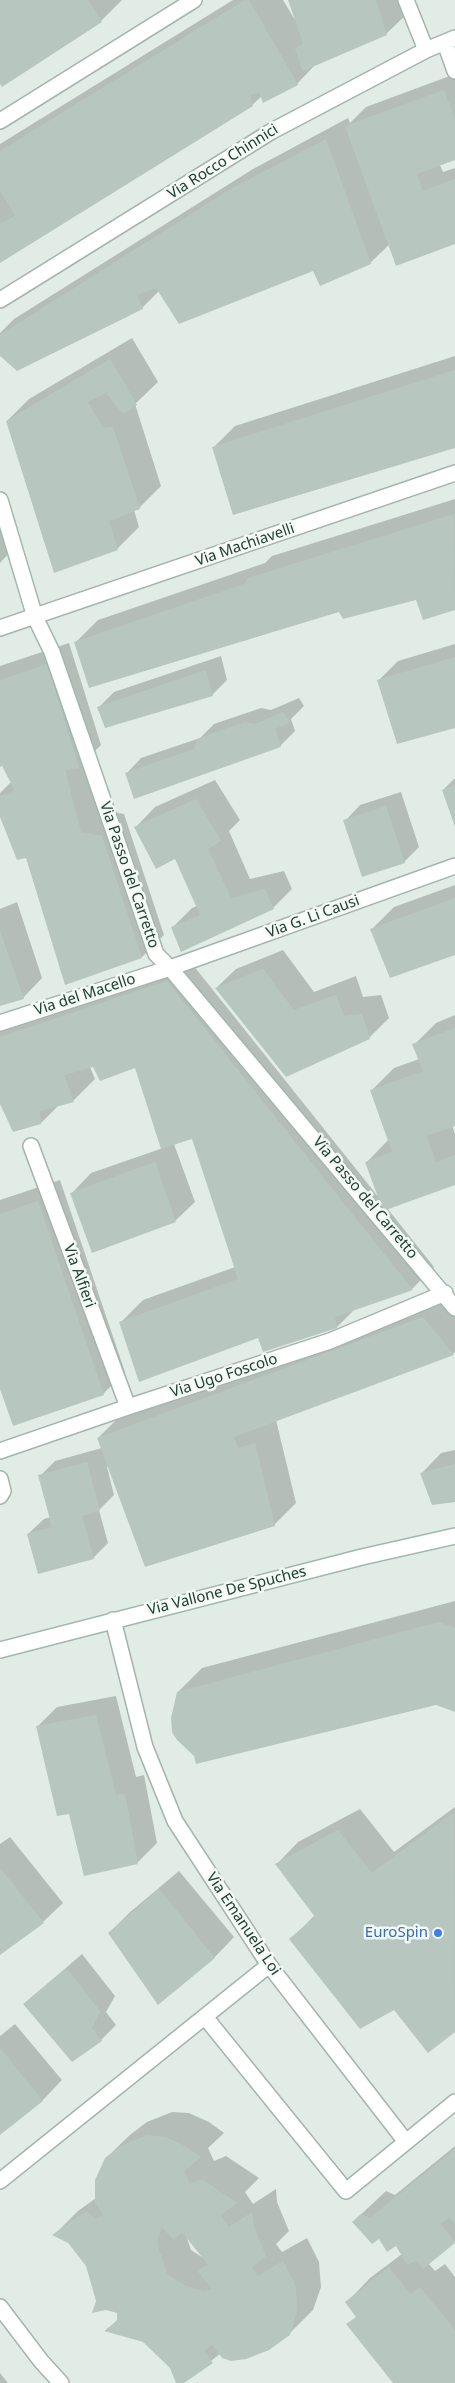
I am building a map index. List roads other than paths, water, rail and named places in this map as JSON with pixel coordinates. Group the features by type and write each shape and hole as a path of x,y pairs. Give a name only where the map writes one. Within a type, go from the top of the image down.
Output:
{"street":[{"path":"0,121 194,0"},
{"path":"406,0 426,50"},
{"path":"450,40 455,71"},
{"name":"Via Rocco Chinnici","path":"0,300 272,131 426,50 450,40"},
{"name":"Via Machiavelli","path":"0,628 455,473"},
{"name":"Via Passo del Carretto","path":"0,500 36,616 52,652 156,954 170,968 445,1293 455,1308"},
{"name":"Via G. Li Causi","path":"170,968 455,866"},
{"name":"Via del Macello","path":"0,1023 170,968"},
{"name":"Via Alfieri","path":"31,1146 128,1406"},
{"name":"Via Ugo Foscolo","path":"0,1451 128,1406 330,1341 445,1293"},
{"path":"0,1478 3,1491 0,1496"},
{"name":"Via Vallone De Spuches","path":"0,1650 113,1620 455,1536"},
{"name":"Via Emanuela Loi","path":"113,1620 145,1747 175,1821 269,1965 406,2142"},
{"path":"0,2181 269,1965"},
{"path":"205,2017 346,2191 455,2102"},
{"path":"0,2307 41,2361 61,2383"}],"place":[{"name":"EuroSpin","path":"438,1933"}]}
